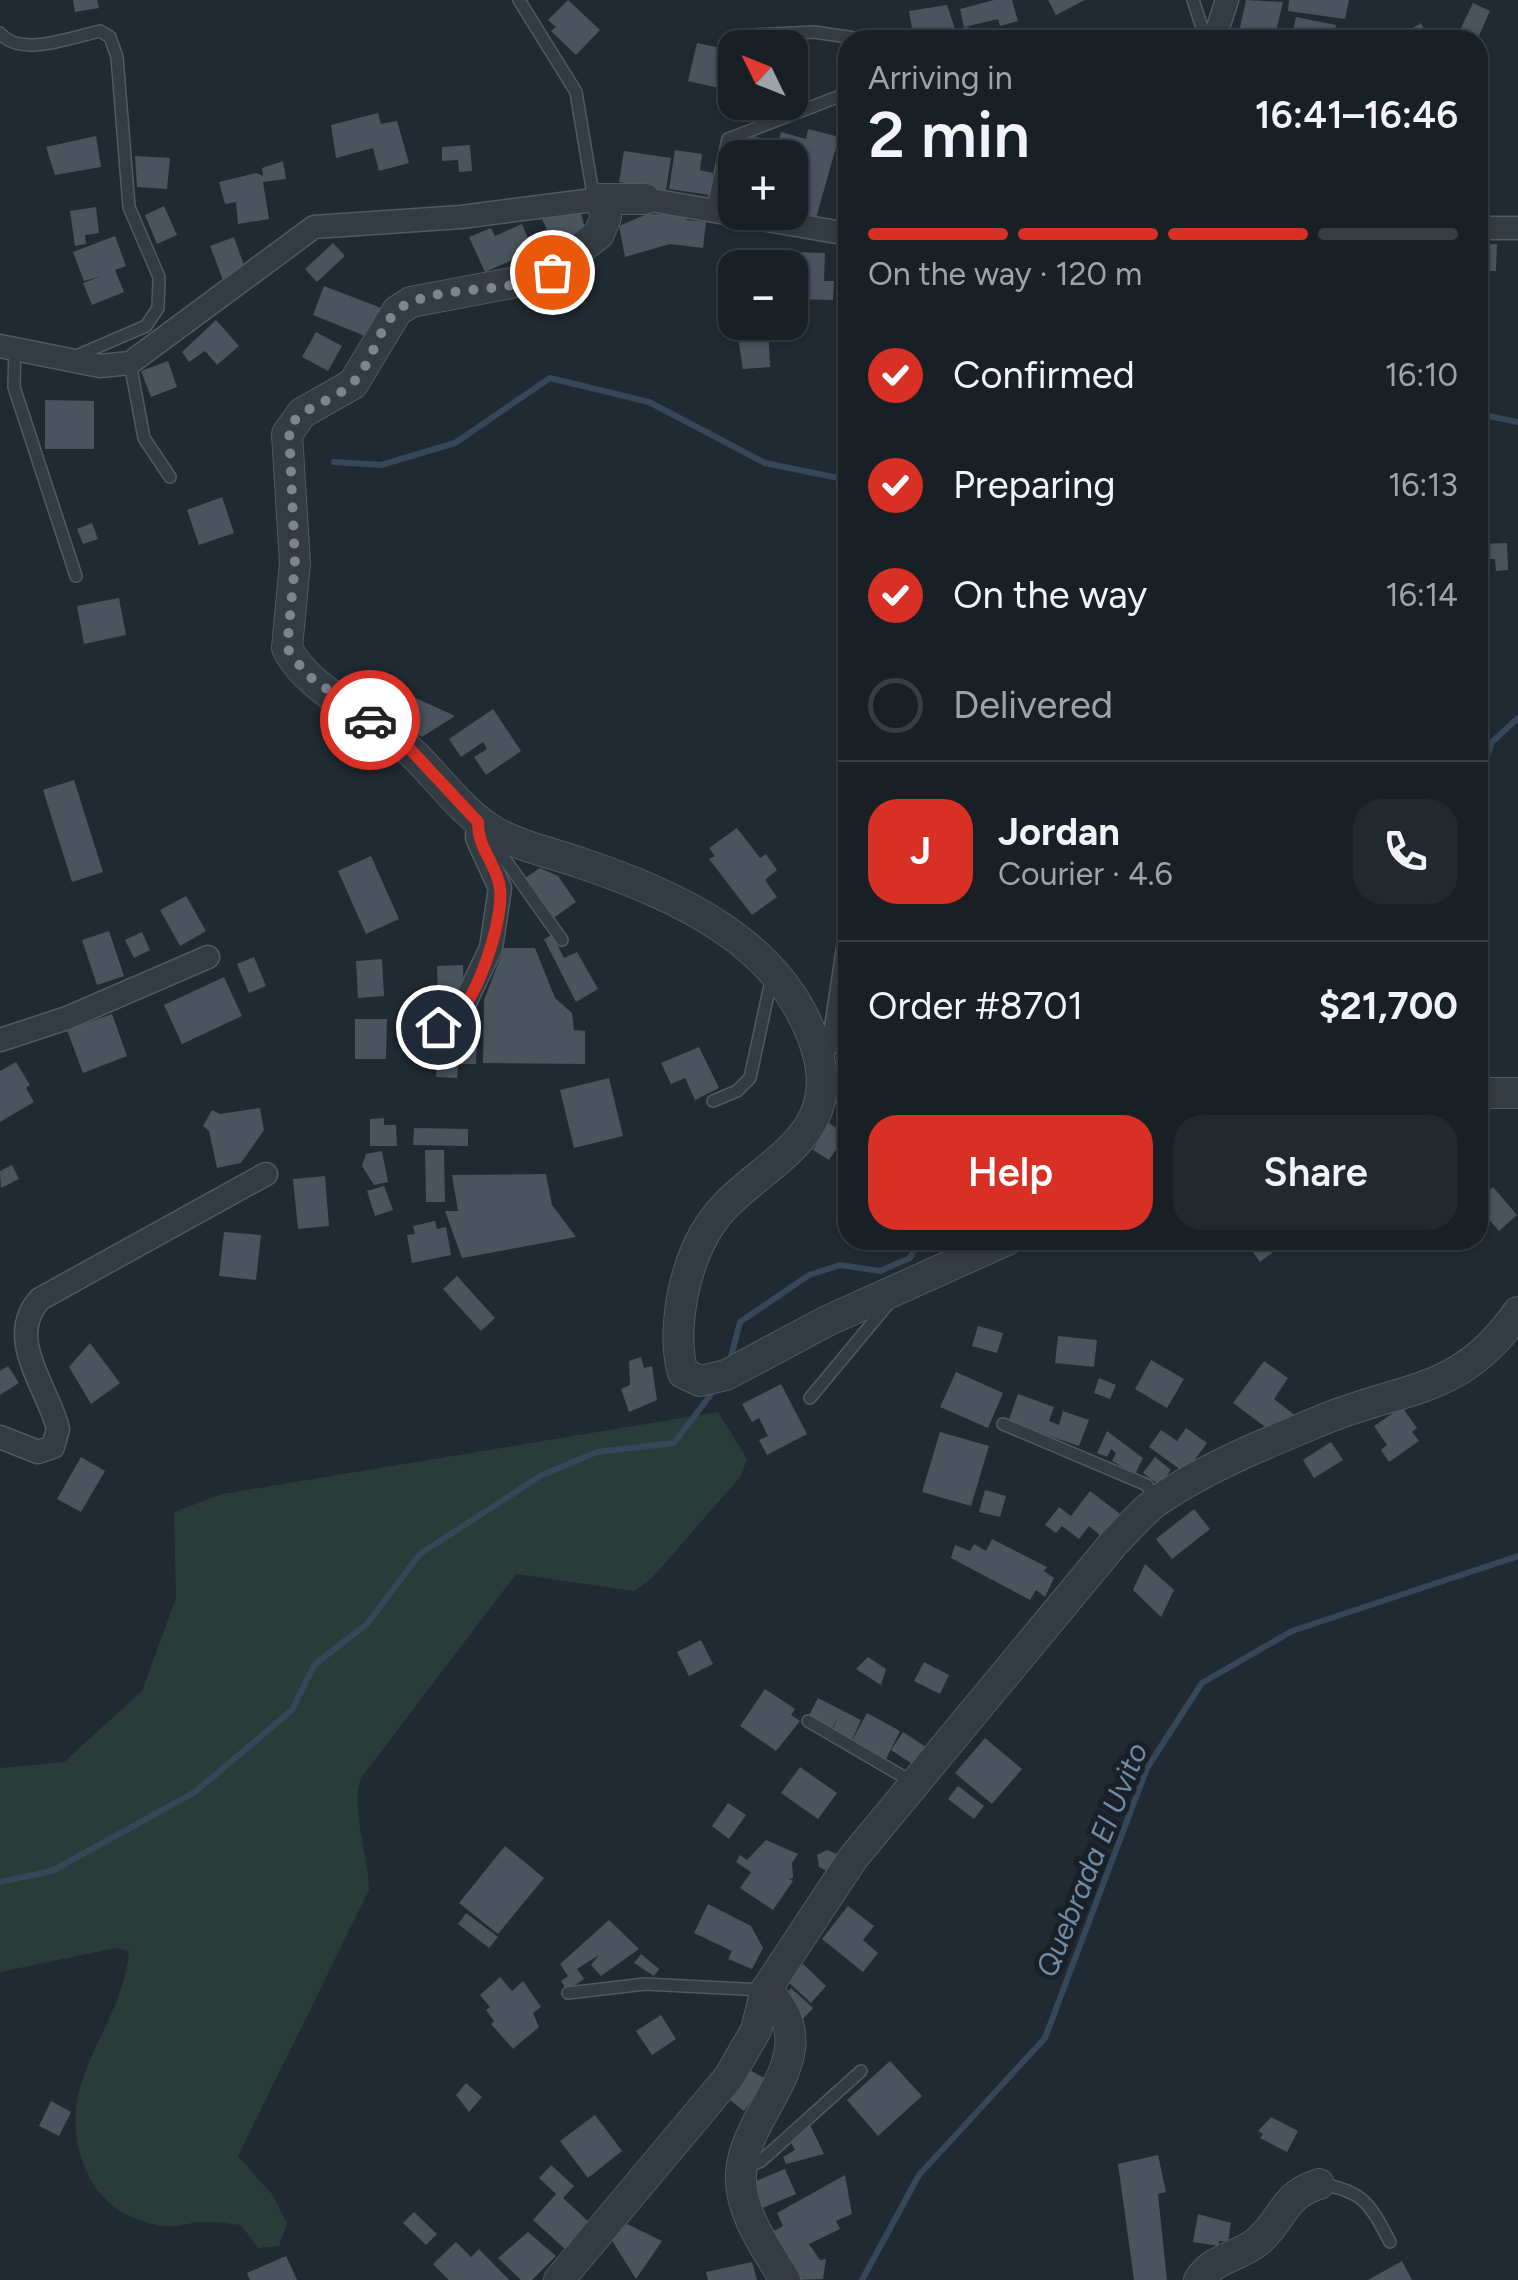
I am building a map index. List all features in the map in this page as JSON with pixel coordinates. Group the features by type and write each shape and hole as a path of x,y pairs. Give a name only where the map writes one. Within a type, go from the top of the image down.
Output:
{"street":[{"path":"1218,30 1228,0"},
{"path":"8,346 100,366 130,363 314,227 461,218 598,200 644,199 838,232"},
{"path":"598,200 606,218 599,234 543,277 410,302 397,311 353,384 344,393 302,413 287,434 295,563 286,638 292,659 408,747 478,822 501,835 633,881 696,909 738,936 794,1002 819,1056 820,1090 811,1128 784,1158 725,1206 699,1242 681,1303 677,1353 684,1373 700,1381 726,1375 899,1288 984,1250"},
{"path":"1488,228 1518,228"},
{"path":"438,1027 462,1012 491,948 500,888 477,838 478,822"},
{"path":"0,1040 67,1018 208,958"},
{"path":"819,1056 834,1034 838,1009"},
{"path":"1488,1093 1518,1093"},
{"path":"0,1438 38,1452 52,1447 58,1429 33,1369 24,1326 28,1311 40,1300 266,1174"},
{"path":"573,2274 728,2077 756,2030 766,1990 853,1858 1113,1544 1156,1502 1200,1475 1324,1420 1434,1386 1470,1365 1500,1337 1518,1312"},
{"path":"766,1990 788,2020 788,2070 753,2133 741,2170 744,2206 785,2280"},
{"path":"1199,2280 1207,2267 1258,2241 1299,2190 1319,2184"}],"lane":[{"path":"519,0 576,92 598,200"},
{"path":"1193,0 1203,30"},
{"path":"0,33 8,42 24,46 100,31 110,37 116,58 129,206 159,277 158,308 146,326 66,360"},
{"path":"808,32 838,36"},
{"path":"712,212 728,139 838,97"},
{"path":"8,346 14,386 76,576"},
{"path":"130,363 144,438 170,477"},
{"path":"478,822 562,940"},
{"path":"713,1101 737,1091 750,1078 772,972"},
{"path":"810,1398 899,1288"},
{"path":"1003,1424 1147,1485 1156,1502"},
{"path":"808,1721 914,1782"},
{"path":"568,1993 645,1984 766,1990"},
{"path":"741,2170 762,2161 861,2071"},
{"path":"1319,2184 1351,2188 1374,2212 1390,2242"}],"green space":[{"path":"718,1412 747,1459 741,1476 652,1578 634,1591 516,1574 361,1778 359,1817 369,1890 238,2156 272,2194 287,2224 279,2246 258,2248 241,2225 197,2222 164,2226 141,2221 111,2204 90,2178 78,2146 75,2116 80,2088 124,1980 129,1951 116,1948 0,1972 0,1768 64,1762 142,1691 176,1598 174,1512 222,1494"}],"building":[{"path":"73,0 97,0 99,8 75,12"},
{"path":"568,0 600,30 576,55 551,31 556,27 548,20"},
{"path":"994,0 1012,0 1018,21 1000,26 998,19 964,27 960,9"},
{"path":"1048,0 1085,0 1056,15"},
{"path":"1246,0 1283,2 1276,30 1239,30"},
{"path":"1289,0 1349,0 1345,19 1288,11"},
{"path":"1473,3 1490,11 1481,30 1460,30"},
{"path":"947,5 955,30 912,30 909,11"},
{"path":"1296,17 1336,25 1335,30 1293,30"},
{"path":"697,43 718,47 718,88 688,81"},
{"path":"378,113 381,124 397,121 409,163 379,171 373,148 336,158 331,125"},
{"path":"808,129 838,137 816,218 808,216 808,140 779,140 781,132 806,139"},
{"path":"96,136 101,167 55,175 46,147"},
{"path":"470,145 472,171 459,172 458,160 442,161 442,147"},
{"path":"675,150 702,154 700,170 713,173 710,195 669,189"},
{"path":"624,151 671,158 666,190 619,182"},
{"path":"135,156 170,158 167,189 137,187"},
{"path":"283,161 286,179 263,182 269,219 238,224 236,202 225,204 219,182 256,173 263,176 262,168"},
{"path":"164,206 177,235 157,244 145,215"},
{"path":"96,207 99,233 85,235 86,244 75,246 70,211"},
{"path":"580,210 586,232 548,260 545,252 536,255 530,240 548,232 541,217"},
{"path":"647,214 687,215 687,220 706,222 703,248 670,244 625,257 619,226"},
{"path":"522,224 533,251 485,272 469,237 491,228 495,236"},
{"path":"115,236 126,266 115,270 124,292 92,305 83,283 99,277 84,281 73,252"},
{"path":"234,237 246,271 223,280 210,246"},
{"path":"333,243 345,256 317,282 305,269"},
{"path":"1488,244 1497,244 1496,271 1488,271"},
{"path":"808,252 825,253 824,281 834,281 833,300 808,299"},
{"path":"324,286 384,309 365,336 313,315"},
{"path":"216,320 239,346 217,365 205,351 189,362 182,352"},
{"path":"316,332 342,346 328,371 302,357"},
{"path":"738,340 769,340 770,367 743,369"},
{"path":"168,361 177,387 151,397 141,371"},
{"path":"45,400 94,401 94,449 45,449"},
{"path":"222,497 234,533 199,545 187,510"},
{"path":"92,523 98,539 83,544 77,529"},
{"path":"1507,543 1508,570 1496,571 1495,559 1489,559 1488,579 1488,544"},
{"path":"119,598 126,635 84,644 77,606"},
{"path":"368,688 399,704 390,719 360,703"},
{"path":"405,693 455,716 422,737 392,721"},
{"path":"493,709 521,751 486,775 474,757 487,749 483,742 461,757 449,739"},
{"path":"74,780 103,872 72,882 43,790"},
{"path":"737,828 760,858 766,854 777,870 765,880 777,897 752,915 709,859 715,856 709,848"},
{"path":"371,856 399,919 366,934 338,871"},
{"path":"540,868 558,876 576,902 552,919 525,878"},
{"path":"186,896 206,931 180,946 160,910"},
{"path":"109,931 124,976 97,985 82,940"},
{"path":"142,932 150,950 134,958 125,940"},
{"path":"552,935 564,958 577,952 598,989 576,1002 544,939"},
{"path":"504,948 535,948 555,998 572,1013 574,1030 585,1031 585,1064 483,1063 484,1000"},
{"path":"254,957 266,986 249,993 237,964"},
{"path":"382,959 384,996 358,998 356,961"},
{"path":"463,965 464,998 438,1000 437,966"},
{"path":"224,977 242,1016 182,1044 164,1005"},
{"path":"112,1014 127,1056 83,1073 67,1030"},
{"path":"465,1017 478,1017 476,1064 458,1064 457,1078 436,1077 439,1033"},
{"path":"355,1019 387,1019 386,1059 355,1059"},
{"path":"699,1047 719,1088 695,1100 685,1078 671,1084 661,1063"},
{"path":"16,1062 30,1085 26,1088 34,1102 0,1122 0,1071"},
{"path":"609,1078 623,1136 574,1148 560,1090"},
{"path":"260,1108 264,1130 241,1163 217,1168 209,1131 203,1126 212,1110 220,1114"},
{"path":"384,1118 384,1125 396,1125 397,1146 370,1146 370,1119"},
{"path":"829,1123 838,1129 838,1146 829,1160 813,1150"},
{"path":"414,1128 468,1129 468,1146 413,1145"},
{"path":"425,1150 444,1150 445,1202 426,1202"},
{"path":"382,1151 388,1182 374,1185 362,1166 366,1154"},
{"path":"12,1165 19,1179 1,1188 0,1171"},
{"path":"546,1174 552,1205 576,1237 462,1258 445,1211 458,1211 452,1175"},
{"path":"325,1176 329,1226 298,1229 293,1179"},
{"path":"384,1186 393,1210 375,1216 367,1191"},
{"path":"1493,1187 1517,1215 1499,1231 1488,1218 1488,1191"},
{"path":"435,1221 437,1229 446,1227 451,1255 412,1263 407,1235 415,1234 413,1226"},
{"path":"224,1232 261,1235 256,1280 219,1276"},
{"path":"1251,1250 1276,1250 1260,1262"},
{"path":"457,1276 495,1318 481,1331 443,1289"},
{"path":"978,1326 1003,1333 997,1353 972,1346"},
{"path":"1058,1336 1097,1340 1094,1367 1055,1363"},
{"path":"90,1343 120,1383 91,1404 69,1367"},
{"path":"641,1357 644,1368 652,1366 657,1400 629,1412 621,1389 630,1385 629,1361"},
{"path":"1151,1360 1184,1379 1167,1408 1135,1389"},
{"path":"1264,1361 1288,1378 1274,1399 1301,1420 1276,1435 1233,1403"},
{"path":"8,1366 19,1383 0,1395 0,1371"},
{"path":"956,1372 1003,1393 988,1428 940,1407"},
{"path":"1099,1378 1116,1385 1110,1399 1094,1393"},
{"path":"781,1384 807,1434 767,1455 759,1440 768,1436 759,1418 752,1422 742,1404"},
{"path":"1018,1394 1054,1407 1049,1421 1059,1425 1063,1411 1089,1420 1079,1446 1008,1422"},
{"path":"1402,1407 1417,1428 1412,1432 1419,1441 1389,1462 1381,1450 1387,1445 1374,1426"},
{"path":"1186,1428 1207,1443 1185,1473 1149,1447 1161,1430 1177,1441"},
{"path":"1107,1431 1143,1458 1135,1474 1112,1461 1116,1453 1111,1449 1107,1457 1097,1453"},
{"path":"940,1432 989,1446 971,1506 922,1492"},
{"path":"1331,1442 1343,1460 1314,1478 1303,1460"},
{"path":"81,1457 105,1471 81,1512 57,1499"},
{"path":"1155,1457 1171,1470 1159,1485 1143,1473"},
{"path":"985,1490 1006,1496 1000,1517 979,1512"},
{"path":"1090,1491 1124,1517 1106,1540 1089,1526 1079,1539 1062,1526 1056,1533 1045,1525 1059,1507 1071,1516"},
{"path":"1194,1509 1210,1529 1172,1559 1156,1539"},
{"path":"992,1539 1047,1567 1044,1571 1054,1578 1045,1597 1036,1590 1030,1600 951,1558 955,1545 970,1551 974,1544 986,1551"},
{"path":"1145,1564 1174,1590 1161,1617 1133,1590"},
{"path":"701,1640 713,1664 689,1676 677,1652"},
{"path":"868,1657 886,1669 881,1685 856,1669"},
{"path":"924,1662 949,1675 940,1694 914,1681"},
{"path":"765,1689 795,1709 791,1715 800,1721 776,1751 740,1726"},
{"path":"818,1698 861,1720 852,1740 832,1730 838,1718 832,1728 809,1715"},
{"path":"867,1713 900,1731 886,1759 852,1741"},
{"path":"903,1732 929,1749 917,1767 891,1750"},
{"path":"985,1738 1022,1769 992,1804 955,1773"},
{"path":"800,1767 837,1793 818,1819 781,1793"},
{"path":"958,1786 984,1806 974,1819 948,1799"},
{"path":"728,1803 746,1815 729,1839 712,1826"},
{"path":"766,1840 798,1854 792,1863 793,1878 789,1879 793,1881 773,1910 740,1888 751,1872 736,1862 740,1855 747,1860"},
{"path":"505,1846 544,1878 498,1934 459,1903"},
{"path":"827,1850 837,1854 837,1866 829,1872 819,1867 817,1855"},
{"path":"708,1904 751,1926 763,1948 752,1969 728,1959 732,1951 694,1933"},
{"path":"848,1906 874,1926 863,1940 878,1953 863,1972 822,1939"},
{"path":"466,1913 498,1937 489,1948 458,1924"},
{"path":"609,1920 639,1949 601,1976 591,1965 599,1955 577,1969 584,1979 567,1990 561,1981 568,1976 560,1964"},
{"path":"641,1954 659,1969 654,1976 634,1963"},
{"path":"803,1964 826,1986 811,2003 787,1981"},
{"path":"500,1977 512,1991 523,1981 541,2007 533,2013 539,2027 513,2049 491,2024 494,2021 486,2010 490,2007 480,1995"},
{"path":"791,1988 813,2008 802,2020 781,2000"},
{"path":"661,2015 676,2039 652,2055 636,2031"},
{"path":"890,2061 922,2096 878,2136 847,2100"},
{"path":"744,2067 772,2082 761,2104 754,2098 744,2111 726,2097"},
{"path":"466,2083 482,2097 469,2112 456,2095"},
{"path":"51,2101 71,2112 59,2136 39,2126"},
{"path":"595,2115 622,2151 588,2178 560,2141"},
{"path":"1271,2117 1298,2131 1287,2152 1260,2138 1263,2134 1258,2131"},
{"path":"810,2125 824,2154 786,2164 783,2157 795,2150 789,2139"},
{"path":"1158,2155 1166,2192 1158,2194 1167,2280 1134,2280 1118,2164"},
{"path":"551,2165 574,2186 563,2198 589,2222 565,2249 533,2220 556,2194 539,2178"},
{"path":"785,2169 796,2194 760,2209 749,2184"},
{"path":"845,2175 852,2214 836,2221 840,2229 809,2244 820,2260 826,2259 823,2279 793,2280 772,2232 783,2226 777,2213"},
{"path":"414,2212 437,2234 426,2245 403,2223"},
{"path":"1198,2214 1231,2223 1228,2242 1219,2241 1219,2246 1193,2242"},
{"path":"627,2224 662,2241 636,2279 611,2239"},
{"path":"528,2232 556,2256 532,2280 521,2280 498,2258"},
{"path":"456,2242 471,2257 479,2249 509,2280 449,2280 433,2264"},
{"path":"286,2256 297,2280 250,2280 247,2273"},
{"path":"1402,2261 1412,2280 1368,2280"},
{"path":"752,2262 757,2280 708,2280 706,2272"}],"waterway":[{"path":"334,462 381,465 455,443 550,378 649,402 765,463 838,478"},
{"path":"1488,416 1518,422"},
{"path":"1488,753 1492,742 1518,718"},
{"path":"730,1361 740,1322 809,1275 840,1265 880,1271 910,1258 914,1250"},
{"path":"0,1882 52,1871 195,1792 292,1710 315,1664 367,1624 420,1554 540,1476 597,1452 674,1443 715,1389"},
{"name":"Quebrada El Uvito","path":"862,2280 919,2175 1045,2038 1147,1768 1202,1683 1292,1631 1518,1556"}],"way so far":[{"path":"370,720 306,674 287,648 295,563 289,427 302,413 344,393 362,373 388,322 410,302 543,277 552,272"}],"route":[{"path":"370,720 408,747 478,822 477,838 500,888 491,948 473,992 462,1012 438,1027"}]}
